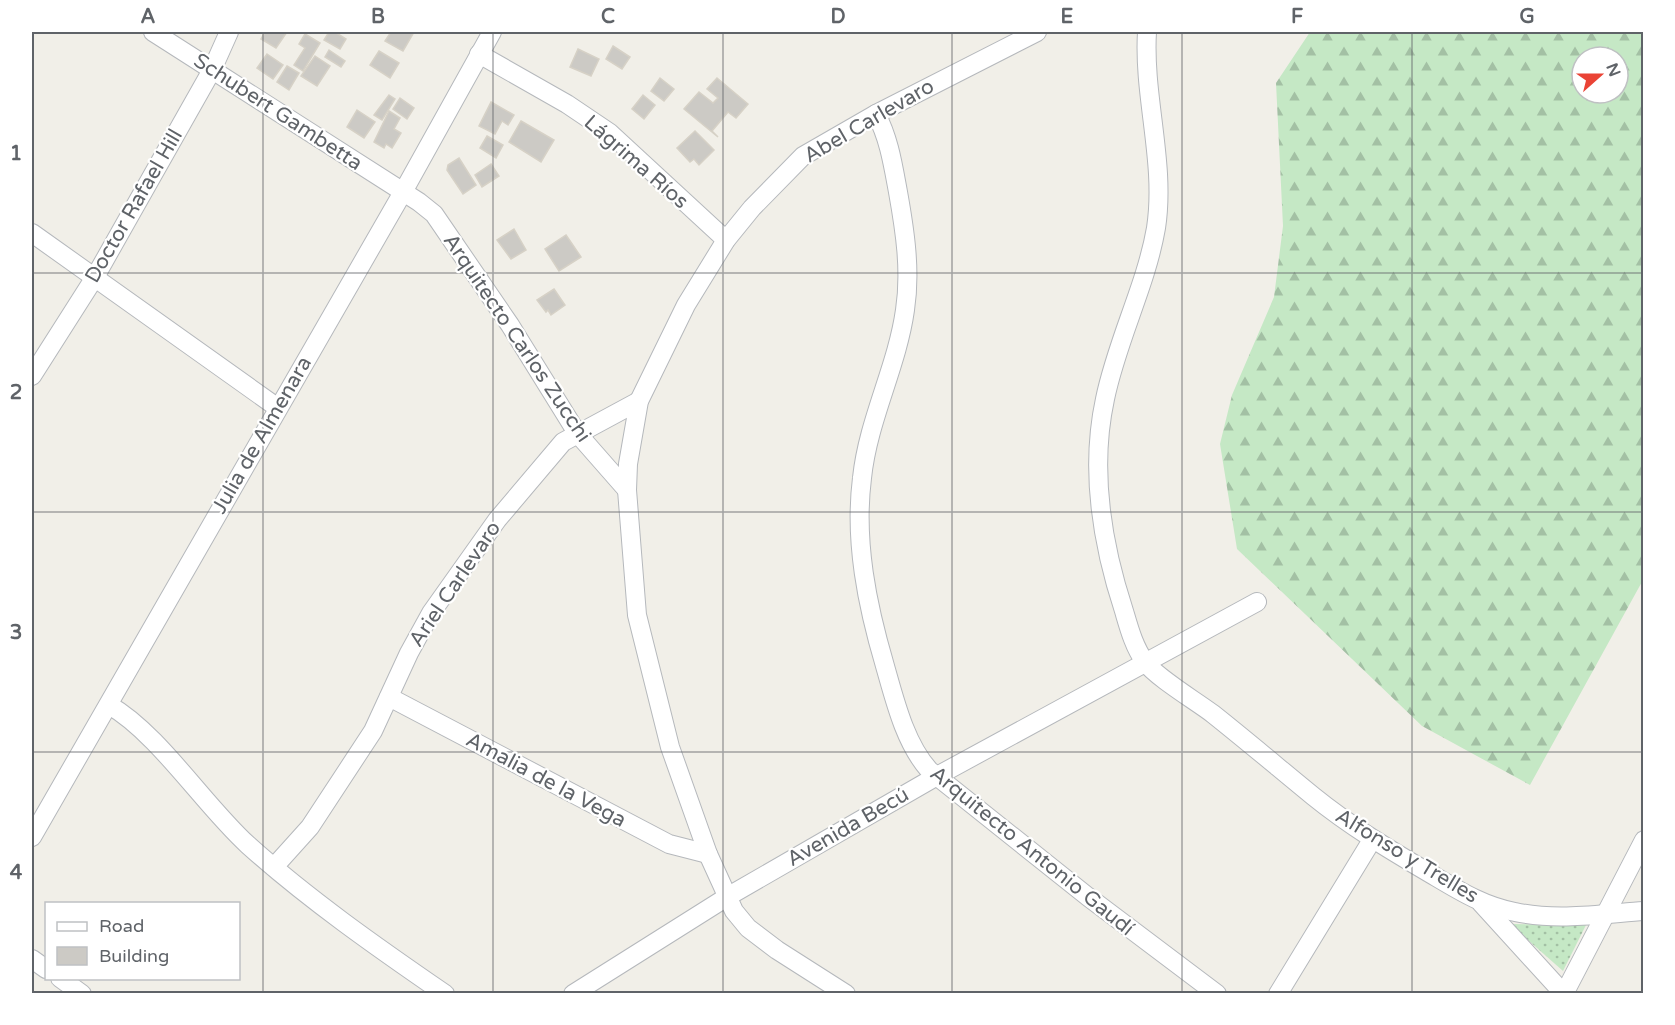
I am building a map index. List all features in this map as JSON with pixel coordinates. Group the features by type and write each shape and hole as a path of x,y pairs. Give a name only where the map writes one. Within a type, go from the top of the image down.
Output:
{"street":[{"name":"Schubert Gambetta","path":"153,32 403,192"},
{"name":"Doctor Rafael Hill","path":"32,376 94,277 212,70 229,32"},
{"name":"Julia de Almenara","path":"32,837 403,192 492,32"},
{"name":"Abel Carlevaro","path":"639,400 686,305 726,240 752,208 803,156 1002,38 1037,32"},
{"path":"1147,32 1147,84 1157,175 1156,226 1148,261 1121,340 1104,402 1099,472 1107,549 1129,629 1147,664"},
{"name":"Lágrima Ríos","path":"479,54 567,104 610,133 726,240"},
{"name":"Arquitecto Antonio Gaudí","path":"876,114 889,144 904,227 908,273 905,310 876,411 862,477 862,563 876,635 903,721 917,755 937,776 1087,896 1217,993"},
{"name":"Arquitecto Carlos Zucchi","path":"403,192 434,214 577,433 627,490"},
{"path":"32,233 278,408"},
{"path":"639,400 628,464 627,490 637,615 670,747 708,854 734,911 748,928 777,950 846,993"},
{"name":"Ariel Carlevaro","path":"274,867 310,827 373,731 431,613 478,546 562,442 639,400"},
{"name":"Avenida Becú","path":"573,993 727,897 937,776 1257,603"},
{"name":"Alfonso y Trelles","path":"1147,664 1372,840 1481,903 1516,913 1551,915 1644,911"},
{"name":"Amalia de la Vega","path":"389,697 669,844 708,854"},
{"path":"109,705 129,720 224,821 274,867 395,959 445,993"},
{"path":"1278,993 1372,840"},
{"path":"1481,903 1564,993 1602,914 1644,840"},
{"path":"32,959 45,968"},
{"path":"63,980 82,993"}],"green space":[{"path":"1310,32 1643,32 1643,580 1530,785 1422,726 1237,549 1220,444 1232,395 1274,297 1283,226 1276,83"},
{"path":"1510,924 1586,925 1563,971"}],"building":[{"path":"265,32 287,32 276,48 261,39"},
{"path":"329,32 335,32 346,39 340,49 324,40"},
{"path":"391,32 414,32 403,51 385,41"},
{"path":"305,34 320,43 303,71 294,65 305,48 299,44"},
{"path":"613,46 630,57 622,69 606,59"},
{"path":"578,49 599,59 591,76 570,67"},
{"path":"329,50 345,61 341,67 325,57"},
{"path":"379,51 399,63 390,78 370,65"},
{"path":"267,54 283,65 273,79 257,68"},
{"path":"315,56 330,66 317,86 301,76"},
{"path":"287,66 299,73 289,90 277,82"},
{"path":"660,78 674,89 664,101 651,91"},
{"path":"717,78 748,104 736,118 728,112 712,131 718,137 684,109 699,92 713,103 718,98 707,89"},
{"path":"389,95 395,99 382,120 374,115"},
{"path":"643,95 655,105 644,119 632,109"},
{"path":"400,98 414,108 407,119 393,109"},
{"path":"491,102 514,115 508,125 502,121 495,134 479,126"},
{"path":"357,110 375,122 364,138 347,127"},
{"path":"389,111 400,118 394,129 401,133 392,148 386,144 384,148 374,142"},
{"path":"521,121 554,140 541,162 509,142"},
{"path":"695,131 714,150 699,165 694,159 690,162 677,148"},
{"path":"487,136 503,145 496,158 480,148"},
{"path":"459,158 476,185 463,194 447,170 448,165"},
{"path":"491,164 499,176 482,187 475,175"},
{"path":"514,229 526,250 511,259 497,240"},
{"path":"566,235 581,257 559,271 545,249"},
{"path":"554,289 565,305 551,315 537,300"}]}
